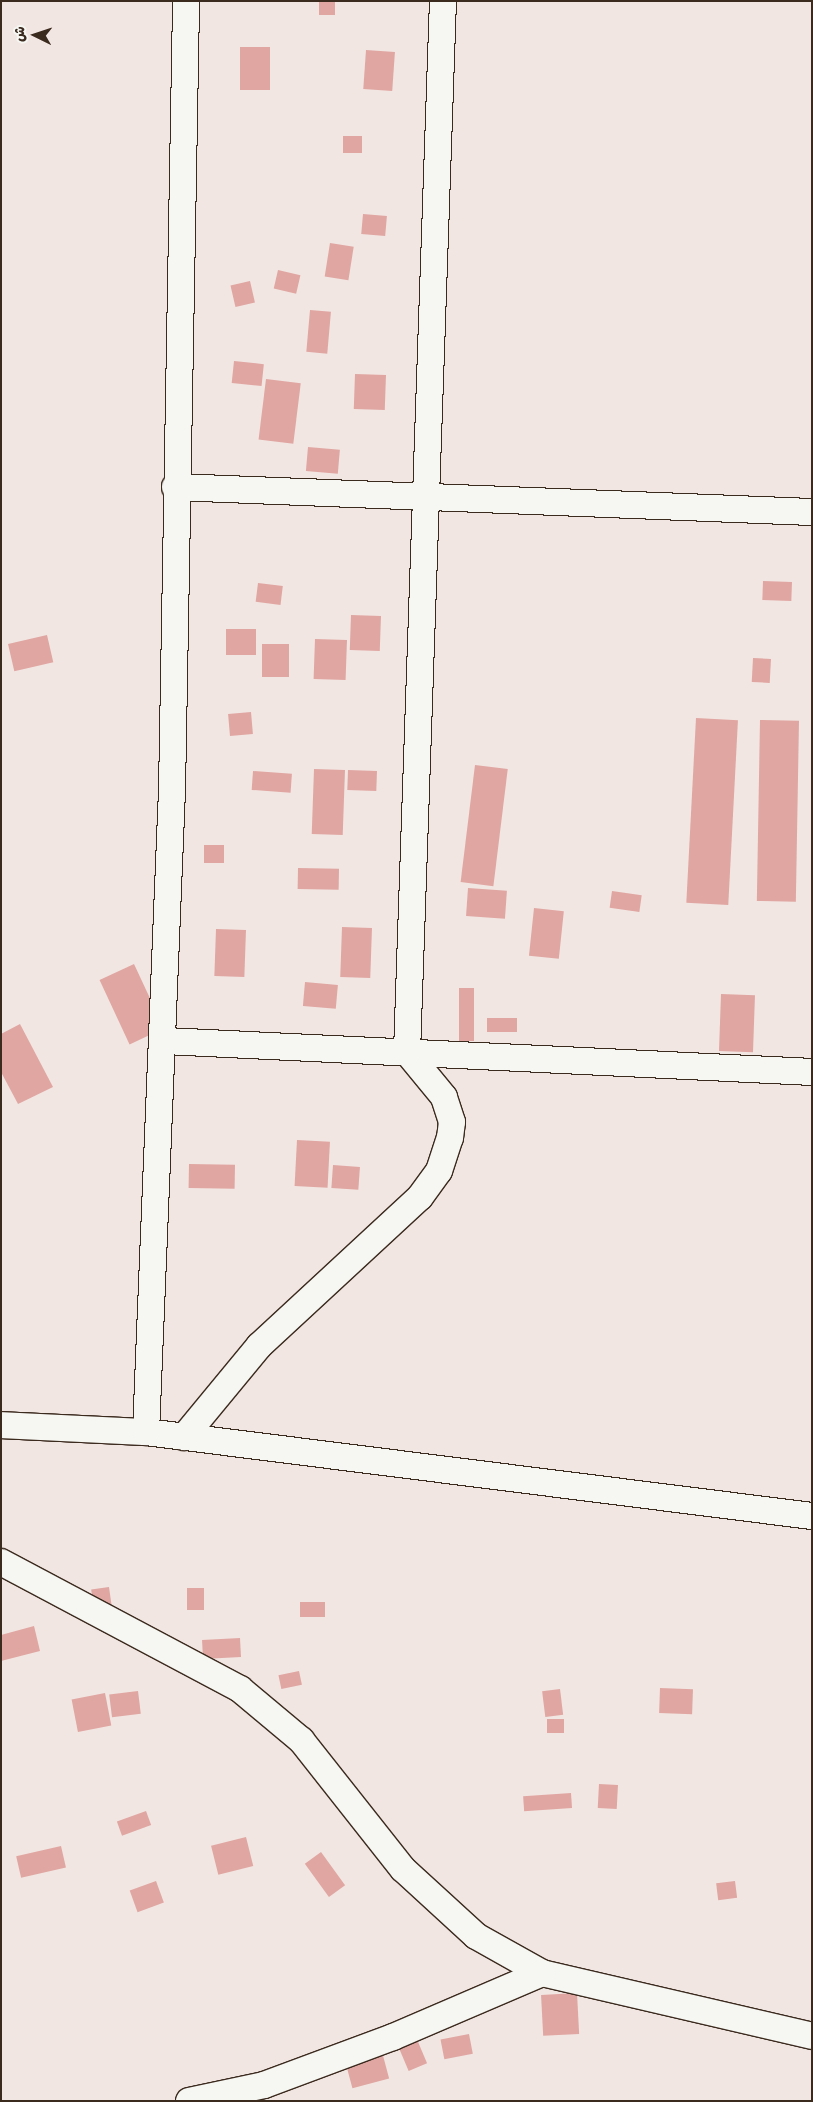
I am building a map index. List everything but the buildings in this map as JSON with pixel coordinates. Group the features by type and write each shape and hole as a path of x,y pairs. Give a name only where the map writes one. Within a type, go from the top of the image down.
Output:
{"street":[{"path":"146,1432 165,1041 186,1"},
{"path":"184,1437 260,1346 385,1233 439,1171 450,1138 449,1110 407,1052 442,1"},
{"path":"175,487 812,512"},
{"path":"165,1041 812,1072"},
{"path":"1,1425 146,1432 812,1516"},
{"path":"1,1562 240,1689 301,1740 404,1869 476,1936 542,1973 812,2036"},
{"path":"189,2101 264,2085 393,2037 542,1973"}]}
